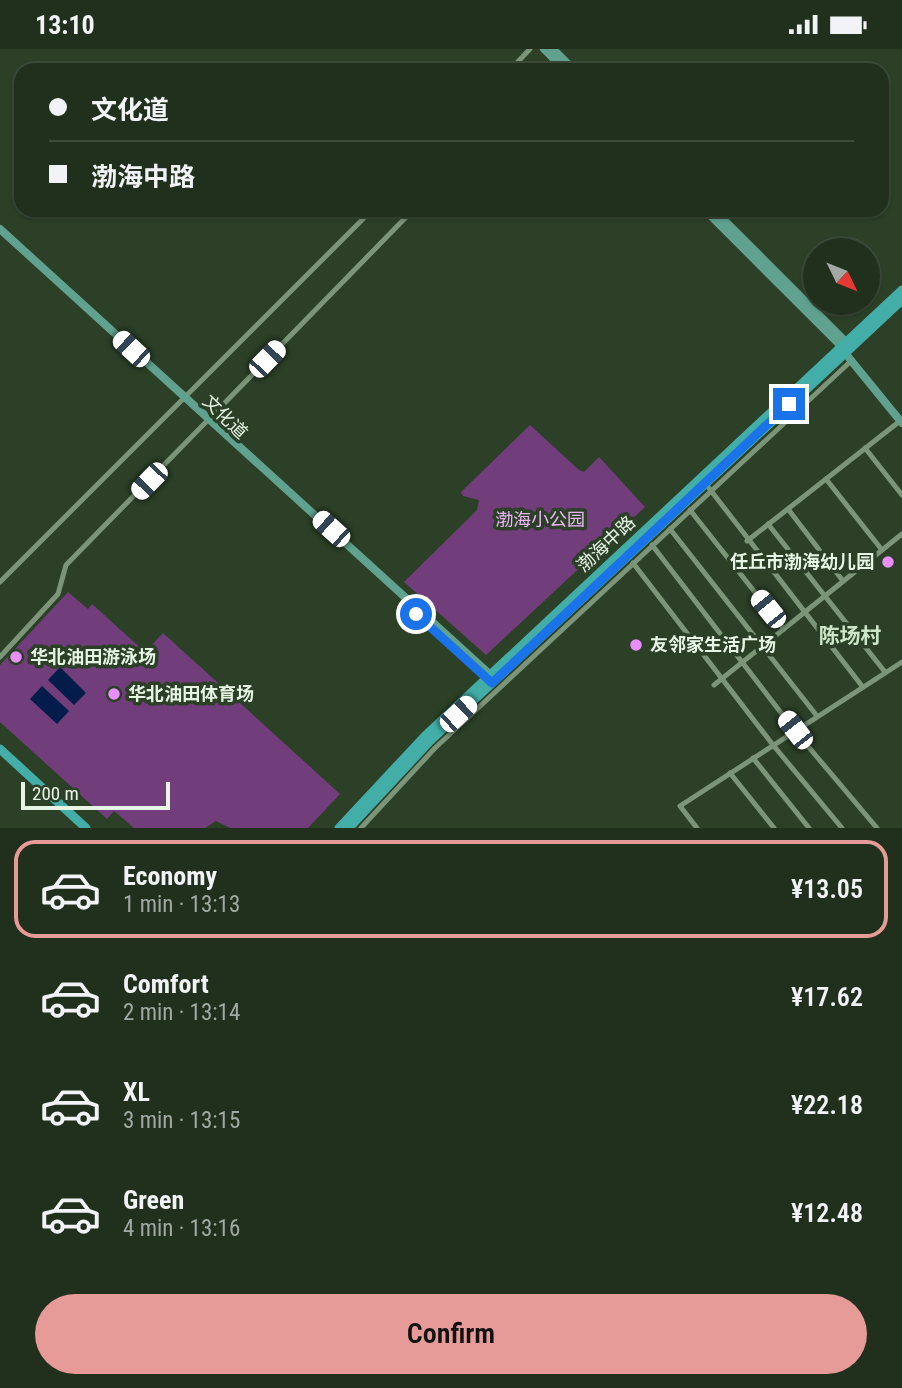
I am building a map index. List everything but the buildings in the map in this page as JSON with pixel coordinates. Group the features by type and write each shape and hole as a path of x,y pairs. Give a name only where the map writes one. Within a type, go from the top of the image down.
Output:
{"main road":[{"path":"544,49 558,62"},
{"path":"553,49 567,63"},
{"path":"712,217 847,350"},
{"path":"721,217 847,350 901,422"},
{"name":"文化道","path":"0,229 491,679"},
{"name":"渤海中路","path":"339,828 425,736 708,487 847,350 902,290"},
{"name":"渤海中路","path":"349,828 491,679 902,300"},
{"path":"0,749 86,828"},
{"path":"0,757 78,828"}],"street":[{"path":"517,63 530,49"},
{"path":"0,582 365,217"},
{"path":"0,657 58,594 66,565 406,217"},
{"path":"747,541 901,422"},
{"path":"865,448 902,495"},
{"path":"826,479 882,550"},
{"path":"361,828 424,758 690,510 708,487 747,541 862,686"},
{"path":"788,509 844,581"},
{"path":"690,510 784,629"},
{"path":"768,524 885,672"},
{"path":"670,529 817,716"},
{"path":"714,685 902,534"},
{"path":"652,545 795,730 877,828"},
{"path":"633,563 773,745 842,828"},
{"path":"697,828 680,806 902,662"},
{"path":"753,758 809,828"},
{"path":"730,773 774,828"}],"green space":[{"name":"渤海小公园","path":"530,425 579,470 584,472 599,457 645,507 486,655 404,582 477,510 479,500 463,496 461,492"},
{"name":"华北油田体育场","path":"68,592 88,609 92,604 145,652 163,633 340,794 308,828 230,828 216,821 205,828 134,828 114,811 107,819 0,722 0,665"}],"water":[{"path":"60,667 86,693 74,705 48,680"},
{"path":"42,686 69,711 57,724 30,699"}],"place":[{"name":"任丘市渤海幼儿园","path":"888,562"},
{"name":"友邻家生活广场","path":"636,645"},
{"name":"华北油田游泳场","path":"16,657"},
{"name":"华北油田体育场","path":"114,694"}],"district":[{"name":"陈场村","path":"850,636"}],"route":[{"path":"416,614 492,683 789,404"}]}
